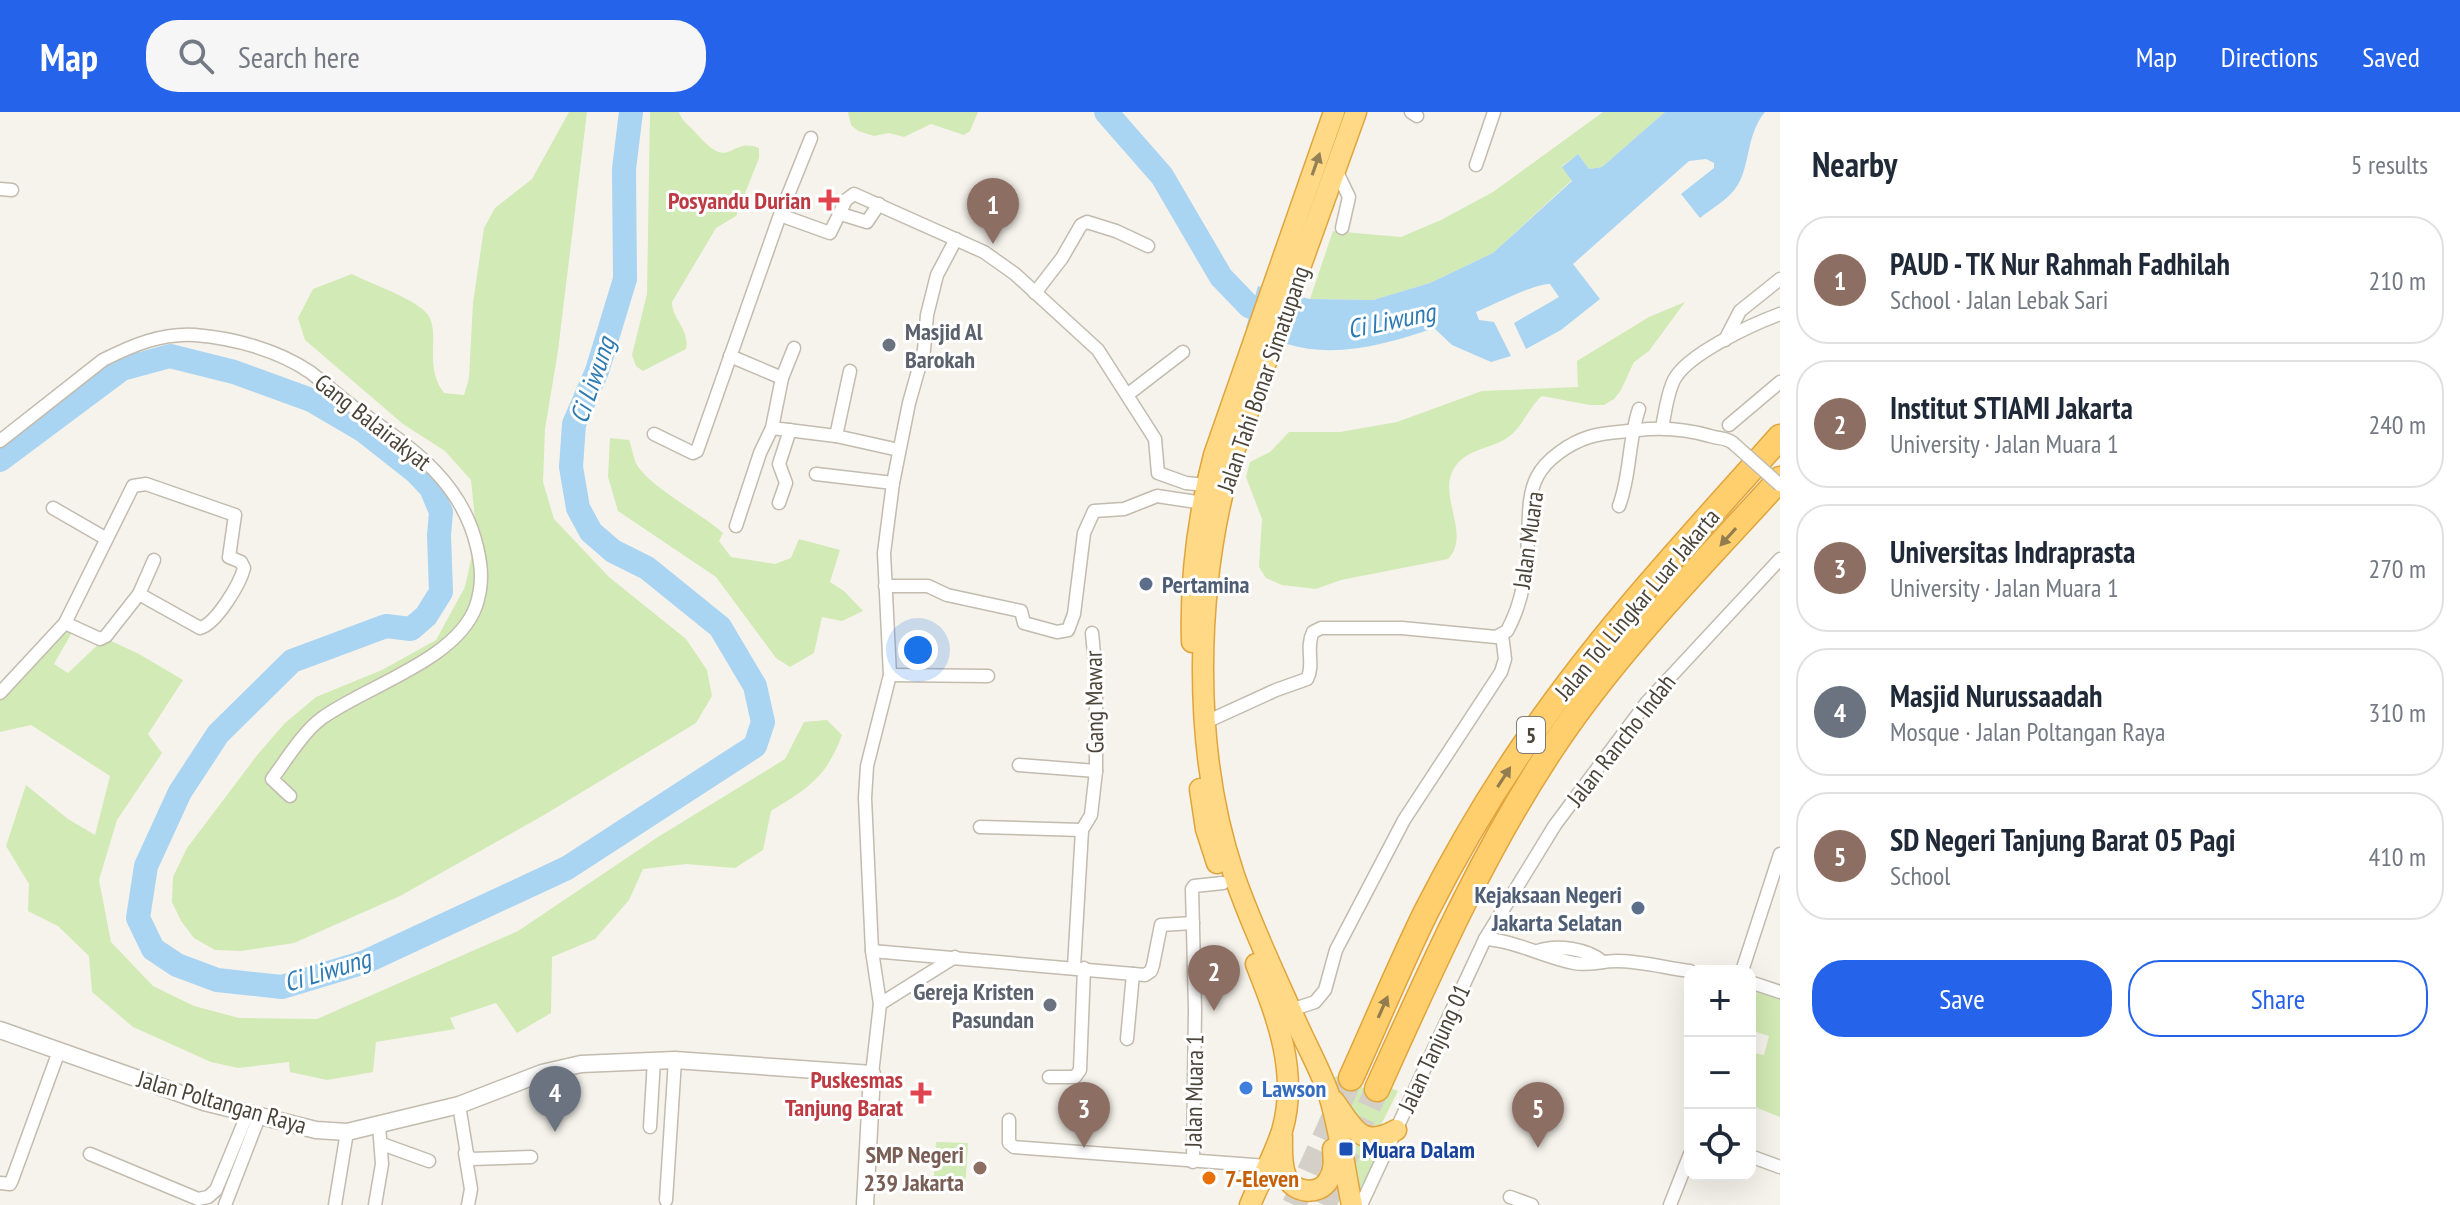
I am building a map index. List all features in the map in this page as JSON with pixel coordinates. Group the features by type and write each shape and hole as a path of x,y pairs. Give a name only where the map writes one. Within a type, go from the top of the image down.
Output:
{"highway":[{"name":"Jalan Tahi Bonar Simatupang","path":"1334,112 1298,215 1248,386 1218,506 1205,605 1206,722 1211,777 1222,834 1235,876 1330,1098 1352,1205"},
{"name":"Jalan Tahi Bonar Simatupang","path":"1250,1205 1281,1132 1287,1091 1286,1050 1206,829 1194,725 1191,607 1204,494 1320,219 1356,112"},
{"name":"Jalan Tol Lingkar Luar Jakarta","path":"1351,1078 1426,913 1466,839 1528,740 1592,653 1780,437"},
{"name":"Jalan Tol Lingkar Luar Jakarta","path":"1377,1089 1481,867 1554,746 1611,669 1780,482"},
{"path":"1286,1050 1306,1043"},
{"path":"1330,1098 1364,1137 1380,1138 1396,1130"},
{"path":"1281,1132 1287,1179 1302,1190 1313,1191 1322,1187 1334,1167 1330,1098"}],"street":[{"path":"1476,165 1494,112"},
{"path":"654,434 695,453 780,215 811,138"},
{"path":"1336,170 1349,197 1342,228"},
{"path":"780,215 830,233 846,200 854,194 992,257 1098,350 1155,439 1158,473 1186,483 1204,494"},
{"path":"841,214 867,222 879,204"},
{"path":"1035,293 1062,258 1081,225 1087,222 1148,246"},
{"path":"865,1205 872,1074 880,1004 872,951 866,829 867,766 890,675 884,553 893,483 909,403 924,350 927,315 937,275 956,239"},
{"path":"1725,340 1740,311 1780,279"},
{"path":"1662,428 1676,375 1692,359 1780,314"},
{"name":"Gang Balairakyat","path":"0,441 103,360 146,341 170,335 194,335 251,346 307,370 434,468 467,513 481,562 479,593 468,622 462,631 435,653 337,708 316,724 272,779 290,796"},
{"path":"736,526 760,453 772,428 782,378 794,348"},
{"path":"1127,395 1183,352"},
{"path":"730,356 782,378"},
{"path":"836,436 850,371"},
{"path":"1729,425 1780,382"},
{"path":"1619,506 1628,484 1632,431 1639,409"},
{"path":"772,428 836,436 899,450"},
{"name":"Jalan Muara","path":"1502,635 1514,620 1522,592 1536,478 1547,463 1590,436 1662,428 1726,438 1780,482"},
{"path":"779,503 786,483 779,464 790,430"},
{"path":"816,474 893,483"},
{"path":"0,693 65,623 133,486 139,484 160,488 235,515 229,557 242,563 244,568 234,590 209,624 200,628 139,594"},
{"path":"885,586 928,586 947,595 1021,611 1024,623 1057,632 1068,630 1074,614 1084,533 1094,511 1124,509 1157,496 1204,494"},
{"path":"53,508 105,538"},
{"name":"Jalan Rancho Indah","path":"1485,939 1555,825 1647,702 1780,559"},
{"path":"65,623 103,638 139,594 154,560"},
{"path":"1206,722 1307,679 1311,670 1308,643 1313,632 1321,628 1402,628 1496,637 1502,635 1505,659 1501,672 1404,820 1336,950 1325,990 1315,1002 1291,1010"},
{"name":"Gang Mawar","path":"1049,1077 1075,1077 1080,1070 1082,830 1091,815 1096,771 1096,674 1092,633"},
{"path":"890,675 988,676"},
{"name":"Gang Mawar","path":"1019,765 1096,771"},
{"path":"980,827 1082,830"},
{"path":"1744,965 1780,854"},
{"name":"Jalan Muara 1","path":"1193,1162 1193,887 1223,883"},
{"path":"872,951 1145,975 1151,971 1161,925 1193,923"},
{"path":"1485,939 1506,942 1574,963 1596,966 1603,962 1636,963 1684,970"},
{"name":"Jalan Tanjung 01","path":"1361,1205 1485,939"},
{"path":"880,1004 955,957"},
{"path":"1127,1039 1133,974"},
{"path":"1756,984 1780,992"},
{"name":"Jalan Poltangan Raya","path":"0,1030 204,1102 316,1130 347,1132 456,1106 565,1067 675,1060 872,1074"},
{"path":"0,1183 10,1184 12,1180 59,1051"},
{"path":"650,1127 654,1060"},
{"path":"666,1200 675,1060"},
{"path":"456,1106 467,1154 471,1159 531,1157"},
{"path":"456,1106 471,1189 468,1205"},
{"path":"90,1154 198,1202 216,1190 253,1116"},
{"path":"225,1205 253,1116"},
{"name":"Jalan Muara 1","path":"1009,1120 1009,1143 1014,1147 1267,1166"},
{"path":"375,1205 382,1144 379,1125"},
{"path":"335,1205 347,1132"},
{"path":"382,1144 429,1161"},
{"path":"1756,1158 1780,1167"},
{"path":"1670,1205 1684,1169"},
{"path":"1510,1197 1532,1205"}],"green space":[{"path":"569,112 587,112 558,351 545,429 543,482 554,519 609,577 686,639 707,670 712,696 696,723 544,815 400,896 294,943 241,951 215,950 194,938 172,902 173,877 187,848 258,754 285,723 316,697 382,670 436,640 465,587 473,550 475,520 471,480 445,451 403,424 305,340 298,318 313,289 352,274 393,292 428,315 432,323 434,372 438,383 444,393 464,395 469,378 473,303 484,228 495,208 532,179"},
{"path":"650,112 679,112 682,119 716,151 723,153 749,146 759,148 759,158 736,216 716,228 672,302 686,336 686,349 643,371 636,366 632,355 647,294"},
{"path":"848,112 978,112 970,131 964,135 931,124 904,137 889,133 874,136 858,131 851,125"},
{"path":"1603,112 1665,112 1602,167 1589,169 1578,154 1562,166 1572,180 1493,253 1430,283 1373,300 1310,299 1333,231 1401,237 1441,220 1493,192"},
{"path":"1685,302 1649,351 1634,362 1614,399 1604,405 1590,405 1542,396 1511,435 1462,459 1451,475 1449,485 1456,540 1448,559 1341,580 1316,589 1282,585 1266,578 1259,567 1262,519 1246,477 1250,462 1270,452 1289,432 1340,432 1397,422 1482,391 1578,387 1577,361 1649,317"},
{"path":"610,438 629,440 636,462 644,473 723,533 719,541 731,557 775,564 791,558 799,539 840,550 830,582 844,591 863,611 842,621 822,617 814,653 790,667 776,658 716,577 618,511 608,477"},
{"path":"65,625 74,629 54,664 68,673 105,638 183,680 148,734 162,753 117,820 99,880 111,942 153,986 194,1006 239,1018 317,1019 518,931 658,837 785,759 804,722 827,720 842,735 822,772 771,811 763,850 735,868 686,864 643,869 629,900 595,939 552,957 551,1013 517,1033 496,1003 450,1018 455,1029 376,1042 373,1072 327,1080 290,1072 289,1062 238,1068 211,1062 133,1027 92,992 89,956 58,926 28,911 29,884 6,846 26,785 68,819 95,835 110,776 31,725 0,732 0,700"},
{"path":"1756,992 1780,998 1780,1117 1756,1107 1756,1053 1764,1055 1769,1036 1756,1032"},
{"path":"1336,1076 1368,1090 1388,1087 1398,1091 1380,1127 1364,1129 1340,1097"},
{"path":"1347,1135 1384,1149 1355,1201"},
{"path":"936,1142 968,1143 965,1191 933,1190"}],"water":[{"path":"1665,112 1765,112 1754,131 1744,171 1732,193 1700,218 1681,194 1714,168 1714,163 1706,159 1689,161 1573,264 1600,299 1561,330 1526,349 1514,323 1559,297 1550,284 1476,312 1479,320 1494,322 1511,356 1491,362 1452,345 1434,328 1361,348 1324,350 1287,344 1246,328 1258,286 1310,299 1373,300 1430,283 1493,253 1572,181 1562,167 1578,154 1589,169 1602,167"}],"waterway":[{"name":"Ci Liwung","path":"0,460 122,369 170,356 234,372 311,400 364,431 416,472 431,488 441,512 441,592 426,616 411,629 386,626 292,661 218,734 180,792 146,866 138,918 153,949 177,965 217,980 282,987 365,962 567,868 755,746 763,722 755,686 720,627 647,568 613,551 591,532 578,508 571,467 574,424 597,371 625,279 624,169 631,112"},
{"name":"Ci Liwung","path":"1106,112 1162,176 1221,277 1249,306 1280,320"}],"tunnel":[{"path":"1294,1205 1351,1078"},
{"path":"1324,1205 1377,1089"}],"place":[{"name":"Posyandu Durian","path":"829,200"},
{"name":"PAUD - TK Nur Rahmah Fadhilah","path":"993,244"},
{"name":"Masjid Al Barokah","path":"889,345"},
{"name":"Pertamina","path":"1146,584"},
{"name":"Kejaksaan Negeri Jakarta Selatan","path":"1638,908"},
{"name":"Gereja Kristen Pasundan","path":"1050,1005"},
{"name":"Institut STIAMI Jakarta","path":"1214,1011"},
{"name":"Lawson","path":"1246,1088"},
{"name":"Puskesmas Tanjung Barat","path":"921,1093"},
{"name":"Masjid Nurussaadah","path":"555,1132"},
{"name":"Universitas Indraprasta","path":"1084,1148"},
{"name":"SD Negeri Tanjung Barat 05 Pagi","path":"1538,1148"},
{"name":"Muara Dalam","path":"1346,1149"},
{"name":"SMP Negeri 239 Jakarta","path":"980,1168"},
{"name":"7-Eleven","path":"1209,1178"}]}
